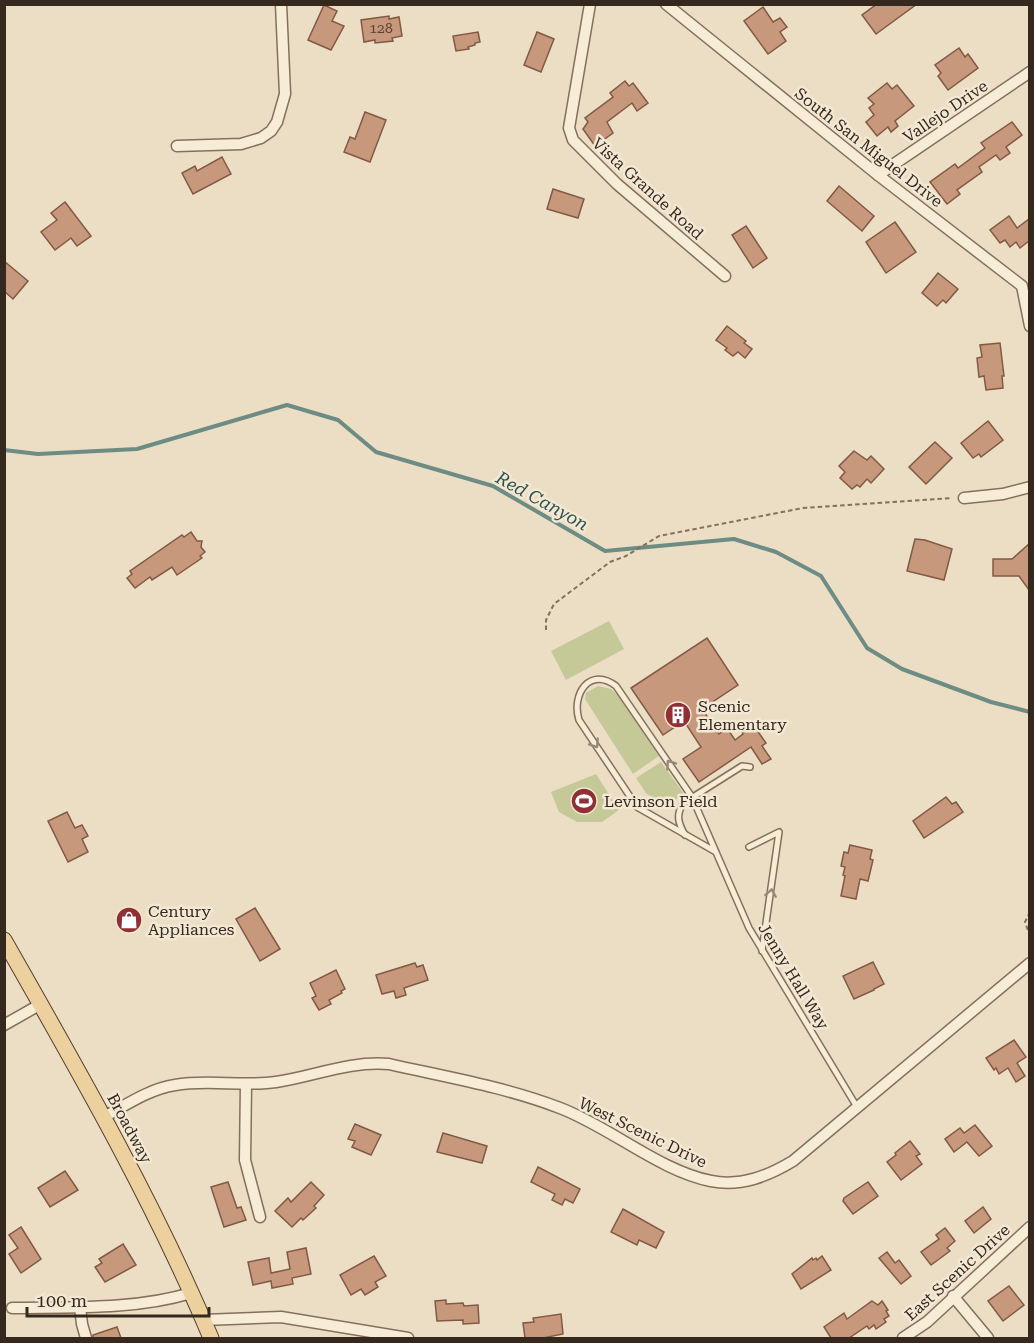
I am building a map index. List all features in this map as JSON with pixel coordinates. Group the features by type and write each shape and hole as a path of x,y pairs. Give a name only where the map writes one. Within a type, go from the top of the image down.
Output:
{"main road":[{"name":"Broadway","path":"4,940 104,1117 159,1225 211,1338"}],"street":[{"path":"177,146 241,144 261,138 271,132 277,122 285,94 281,4"},
{"name":"Vista Grande Road","path":"591,4 569,128 573,140 616,184 725,276"},
{"name":"South San Miguel Drive","path":"666,4 878,175 1026,283 1029,326"},
{"name":"Vallejo Drive","path":"878,175 1029,72"},
{"path":"964,498 1003,494 1029,487"},
{"name":"West Scenic Drive","path":"104,1117 155,1090 174,1085 275,1082 366,1062 388,1064 507,1092 561,1108 592,1122 686,1173 711,1181 727,1183 759,1179 793,1161 858,1109 1029,963"},
{"path":"4,1025 41,1004"},
{"path":"246,1084 245,1160 260,1217"},
{"name":"East Scenic Drive","path":"903,1338 927,1322 1029,1227"},
{"path":"8,1308 80,1307 165,1301 190,1293"},
{"path":"953,1296 988,1338"},
{"path":"80,1307 86,1338"},
{"path":"203,1320 281,1317 408,1338"}],"lane":[{"name":"Jenny Hall Way","path":"716,852 637,807 579,720 576,704 581,688 599,680 616,686 692,797 716,852 749,928 858,1109"},
{"path":"686,836 680,826 678,814 680,807 742,766 750,767"},
{"path":"749,847 779,832 762,951"}],"path":[{"path":"546,630 546,620 555,604 610,562 626,556 659,536 803,508 964,498"},
{"path":"1029,912 1025,922 1029,936"}],"green space":[{"path":"609,621 624,649 566,680 551,651"},
{"path":"598,686 611,689 618,695 659,756 633,774 585,699 586,693"},
{"path":"661,762 684,794 665,807 646,793 636,778"},
{"name":"Levinson Field","path":"596,774 619,810 602,822 577,822 559,812 551,792"}],"building":[{"path":"877,4 917,4 876,34 862,15"},
{"path":"324,5 337,11 332,21 344,26 331,50 308,40"},
{"path":"763,7 773,22 780,18 787,27 780,32 786,41 768,54 744,21"},
{"path":"389,16 389,19 399,17 402,36 392,38 393,41 364,42 361,20"},
{"path":"478,32 480,42 468,47 469,49 456,51 453,36"},
{"path":"537,32 554,39 541,72 524,65"},
{"path":"959,48 965,57 968,54 978,68 948,90 938,76 941,73 935,65"},
{"path":"625,81 629,86 633,83 648,103 637,111 632,103 607,122 613,133 595,146 583,129 588,122 585,118 613,97 610,93"},
{"path":"887,83 892,89 897,85 914,106 895,121 898,126 891,132 888,127 877,136 866,122 874,115 869,108 874,104 868,98"},
{"path":"365,112 386,120 370,162 344,152 350,137 355,139"},
{"path":"1012,122 1022,135 1006,147 1010,153 1000,160 996,155 979,167 982,172 957,190 960,194 947,204 930,182 955,164 958,168 985,148 981,143"},
{"path":"222,157 231,174 193,194 182,173 195,166 197,171"},
{"path":"839,186 874,216 862,231 827,201"},
{"path":"553,189 584,199 578,218 547,209"},
{"path":"65,202 91,236 77,246 71,238 55,250 41,232 57,220 51,213"},
{"path":"1009,216 1017,228 1029,219 1029,241 1020,248 1016,242 1010,247 1005,240 1000,243 990,230"},
{"path":"895,222 916,252 886,273 866,242"},
{"path":"746,226 767,258 753,268 732,235"},
{"path":"4,261 28,281 13,299 4,291"},
{"path":"938,273 958,289 946,303 943,300 937,306 922,293"},
{"path":"727,326 746,341 744,343 752,349 745,358 738,352 733,356 716,340"},
{"path":"1000,343 1003,388 986,390 984,376 979,377 977,358 982,357 980,345"},
{"path":"988,421 1003,440 981,457 979,454 973,458 961,443"},
{"path":"935,442 952,458 926,484 909,467"},
{"path":"854,451 867,460 871,456 884,469 871,483 867,479 860,487 857,485 852,489 840,478 845,472 839,466"},
{"path":"191,532 197,541 202,541 201,547 205,552 200,556 202,558 177,575 172,567 152,580 150,577 135,588 127,578 132,574 130,571 182,535 184,537"},
{"path":"915,539 952,549 944,580 907,571"},
{"path":"1029,544 1029,590 1019,576 993,576 993,559 1012,559"},
{"name":"Scenic Elementary","path":"707,638 738,685 702,709 719,734 727,728 735,740 743,734 741,730 748,725 750,729 754,726 766,743 762,746 771,759 762,764 751,747 699,782 683,759 701,747 684,721 663,735 631,688"},
{"path":"946,797 952,804 956,802 963,812 924,838 913,821"},
{"path":"67,812 75,828 82,825 88,836 82,839 88,852 68,862 48,821"},
{"path":"850,845 872,850 870,859 873,860 868,881 860,879 856,899 841,896 845,867 841,866 844,852 848,853"},
{"path":"255,908 280,949 260,961 236,919"},
{"path":"873,962 884,984 854,999 843,976"},
{"path":"415,963 417,967 423,965 428,980 404,988 406,995 396,998 394,991 382,994 376,975"},
{"path":"336,970 345,989 329,1000 331,1004 319,1010 312,998 316,996 310,983"},
{"path":"1014,1040 1026,1057 1017,1063 1025,1076 1016,1082 1008,1068 999,1074 986,1058"},
{"path":"355,1124 381,1135 371,1155 352,1147 355,1141 348,1139"},
{"path":"975,1125 992,1146 979,1156 967,1142 954,1152 945,1139 960,1128 964,1133"},
{"path":"443,1133 487,1146 482,1163 437,1152"},
{"path":"910,1141 920,1154 916,1156 922,1164 901,1180 887,1162"},
{"path":"538,1167 580,1189 573,1203 565,1199 562,1205 552,1200 555,1194 531,1182"},
{"path":"65,1171 78,1190 50,1207 38,1188"},
{"path":"228,1182 237,1208 241,1207 246,1220 224,1227 211,1187"},
{"path":"311,1182 324,1195 314,1206 316,1208 292,1227 275,1211 288,1198 291,1202"},
{"path":"868,1182 878,1196 853,1214 843,1201 844,1198"},
{"path":"983,1207 991,1219 974,1233 965,1221"},
{"path":"623,1209 664,1232 656,1248 639,1240 637,1245 611,1232"},
{"path":"21,1227 41,1259 21,1273 9,1254 18,1248 9,1235"},
{"path":"945,1228 955,1241 947,1248 950,1251 931,1265 921,1252 939,1239 936,1235"},
{"path":"123,1244 136,1265 105,1282 95,1267 102,1263 99,1259"},
{"path":"306,1248 311,1274 292,1278 293,1284 272,1288 271,1281 253,1285 248,1262 269,1258 271,1273 290,1269 287,1252"},
{"path":"887,1252 895,1263 899,1260 911,1276 901,1284 879,1258"},
{"path":"374,1256 386,1276 375,1282 378,1287 365,1295 361,1289 351,1295 340,1275"},
{"path":"822,1256 831,1270 801,1289 792,1274 812,1258 817,1260"},
{"path":"1009,1286 1024,1305 1003,1321 988,1301"},
{"path":"446,1300 446,1304 478,1305 479,1323 463,1324 463,1320 437,1321 435,1301"},
{"path":"872,1301 878,1305 882,1301 888,1310 886,1311 889,1316 884,1319 886,1322 876,1329 874,1325 869,1329 867,1326 849,1338 831,1338 824,1327 844,1313 847,1319"},
{"path":"561,1314 563,1334 543,1338 525,1338 523,1323 534,1322 533,1318"},
{"path":"117,1327 121,1338 93,1338 93,1335"}],"waterway":[{"name":"Red Canyon","path":"4,450 38,454 137,449 287,405 338,420 376,452 493,486 605,551 734,539 776,552 821,576 867,648 902,669 991,702 1030,712"}],"place":[{"name":"Scenic Elementary","path":"678,715"},
{"name":"Levinson Field","path":"584,801"},
{"name":"Century Appliances","path":"129,920"}]}
